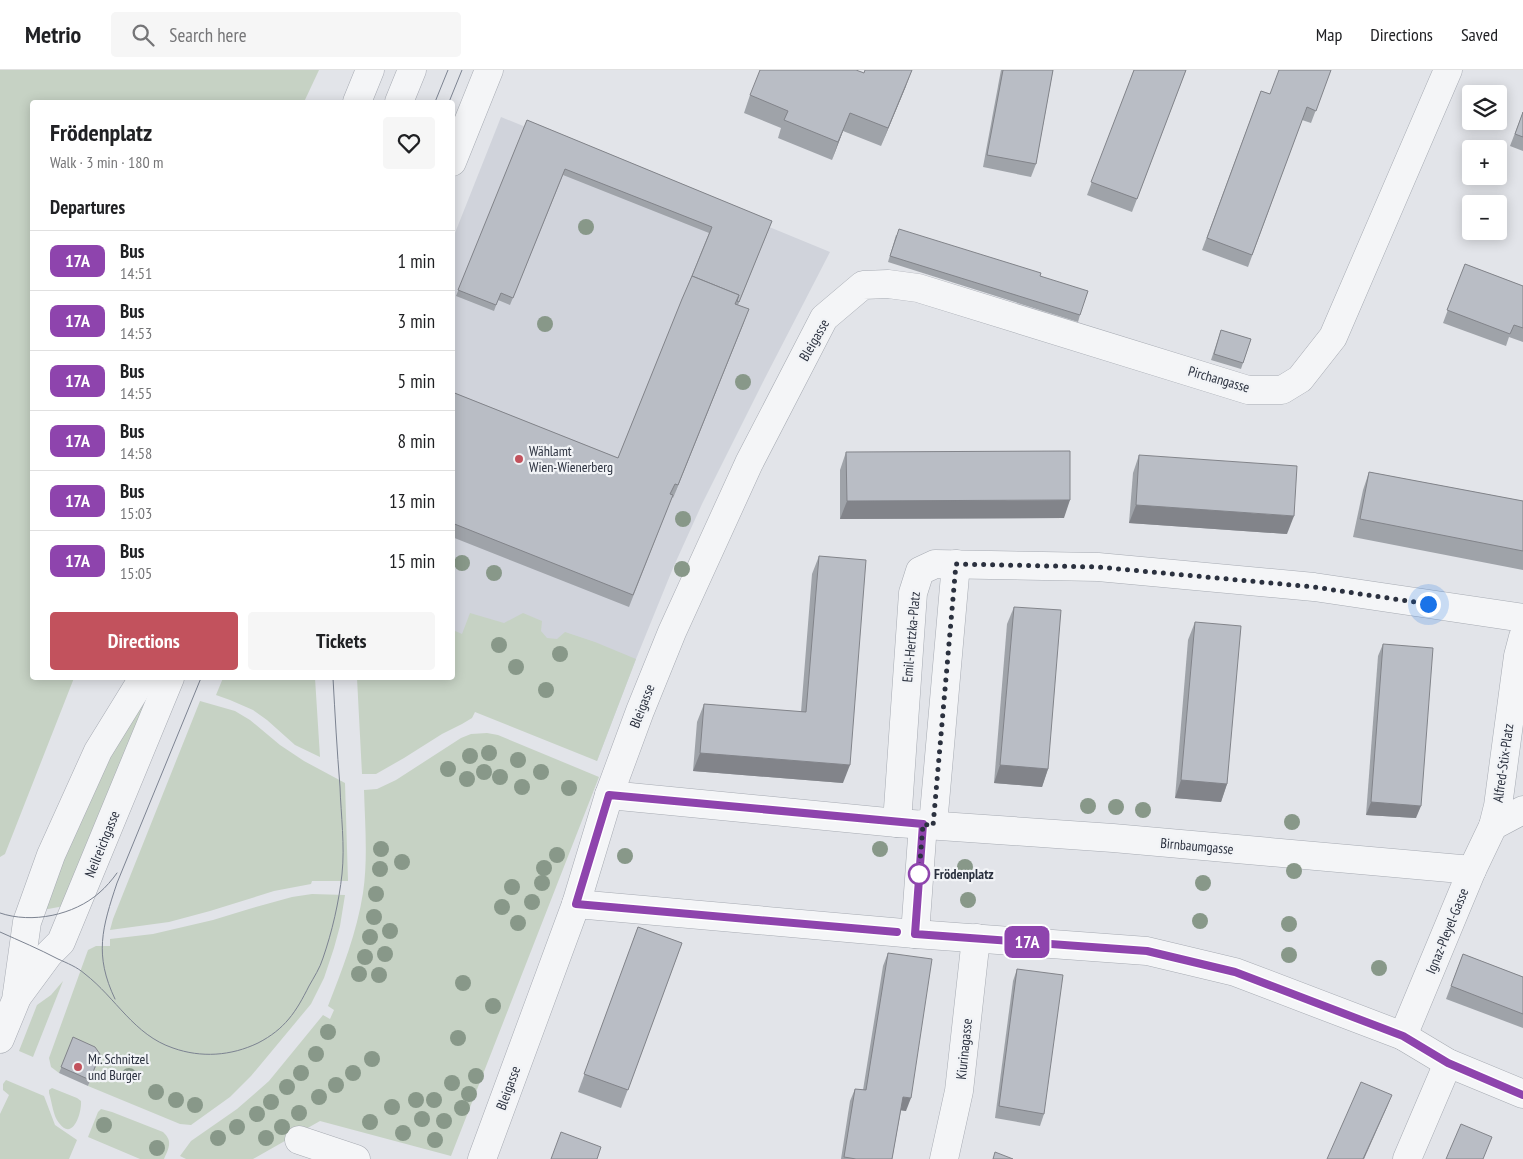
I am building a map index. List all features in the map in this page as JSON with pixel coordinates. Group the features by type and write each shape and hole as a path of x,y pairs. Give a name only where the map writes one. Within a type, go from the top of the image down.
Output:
{"street":[{"path":"358,100 370,70"},
{"path":"400,100 412,70"},
{"path":"455,155 490,70"},
{"name":"Pirchangasse","path":"863,285 888,284 918,288 1248,390 1282,390 1300,379 1333,337 1448,70"},
{"name":"Bleigasse","path":"482,1159 576,904 609,795 640,710 672,632 749,463 824,318 863,285"},
{"name":"Emil-Hertzka-Platz","path":"918,824 913,593 920,571 935,564 1098,567 1314,587 1523,618"},
{"path":"915,934 918,824 956,564"},
{"name":"Alfred-Stix-Platz","path":"1493,826 1498,806 1518,656 1523,637"},
{"name":"Neilreichgasse","path":"0,1039 8,996 27,922 51,855 98,751 143,680"},
{"name":"Neilreichgasse","path":"8,996 61,942 169,680"},
{"name":"Birnbaumgasse","path":"609,795 918,824 1113,838 1472,870"},
{"name":"Alfred-Stix-Platz","path":"1493,826 1523,810"},
{"name":"Ignaz-Pleyel-Gasse","path":"1403,1036 1472,870 1493,826"},
{"path":"576,904 915,934 1147,951 1235,972 1403,1036 1448,1063 1523,1094"},
{"name":"Kiurinagasse","path":"944,1159 959,1091 976,938"},
{"path":"1407,1159 1448,1063"},
{"path":"299,1140 356,1159"}],"shaded area":[{"path":"501,117 830,252 702,504 673,568 597,761 455,680 455,233"}],"green space":[{"path":"0,70 319,70 305,100 30,100 30,680 73,680 5,854 0,857"},
{"path":"470,613 504,623 523,613 542,621 541,631 547,638 557,639 565,632 636,659 597,761 475,712 472,718 376,774 362,774 357,680 455,680 455,631 462,634"},
{"path":"222,680 315,680 320,757 295,745 253,710 216,695"},
{"path":"149,694 64,906 43,910 113,743"},
{"path":"200,701 235,711 250,720 280,745 304,761 345,783 348,881 312,881 311,884 274,891 169,922 110,930 113,919"},
{"path":"487,733 498,735 599,777 451,1156 320,1121 253,1159 186,1159 180,1156 191,1141 237,1109 269,1081 323,1015 330,1019 334,1010 328,1006 353,936 365,880 364,790 377,789 396,780 461,738 471,734"},
{"path":"312,894 345,895 334,948 324,978 311,1004 251,1076 230,1097 191,1125 180,1124 88,1086 98,1061 70,1044 59,1073 51,1067 49,1058 88,950 96,946 110,946 110,939 153,934 213,920 292,897"},
{"path":"63,981 33,1057 19,1051 37,1005 51,995"},
{"path":"6,1080 44,1096 55,1125 77,1140 69,1159 0,1159 0,1114 9,1095 3,1090 3,1084"},
{"path":"52,1088 81,1101 76,1123 68,1129 64,1128 55,1117 49,1093 49,1090"},
{"path":"101,1109 163,1132 169,1142 169,1148 164,1159 140,1159 88,1137"}],"building":[{"path":"760,70 856,70 864,73 865,70 912,70 888,128 850,113 838,142 784,120 788,111 750,95"},
{"path":"1003,70 1053,70 1036,164 987,155"},
{"path":"1134,70 1186,70 1137,199 1091,182"},
{"path":"1279,70 1331,70 1316,111 1307,107 1252,255 1207,238 1261,91 1270,94"},
{"path":"1523,112 1523,137 1515,134"},
{"path":"527,120 772,221 739,302 737,301 739,295 692,276 712,227 565,169 513,298 501,293 496,305 458,290"},
{"path":"899,229 1041,273 1040,276 1088,291 1080,315 890,256"},
{"path":"1465,264 1523,286 1523,328 1514,325 1510,334 1447,310"},
{"name":"Wählamt Wien-Wienerberg","path":"692,276 739,295 735,304 749,309 678,485 675,484 670,494 673,495 633,595 455,524 455,393 618,458"},
{"path":"1221,330 1251,339 1243,363 1214,354"},
{"path":"1070,451 1070,500 847,501 846,452"},
{"path":"1139,455 1297,466 1294,516 1136,505"},
{"path":"1369,472 1523,501 1523,551 1360,519"},
{"path":"819,556 866,560 850,765 700,753 704,704 806,712"},
{"path":"1014,607 1061,610 1048,769 1000,765"},
{"path":"1195,622 1241,626 1227,784 1181,780"},
{"path":"1383,644 1433,648 1421,806 1371,802"},
{"path":"638,927 682,943 628,1090 584,1074"},
{"path":"888,953 932,959 911,1098 903,1097 892,1159 844,1157 855,1089 866,1090"},
{"path":"1463,954 1523,977 1523,1014 1451,986"},
{"path":"1017,969 1063,975 1044,1114 999,1106"},
{"name":"Mr. Schnitzel und Burger","path":"73,1037 95,1047 100,1054 90,1080 61,1067"},
{"path":"1361,1082 1392,1095 1363,1159 1327,1159"},
{"path":"1461,1124 1492,1137 1483,1159 1446,1159"},
{"path":"561,1132 601,1147 597,1159 551,1159"},
{"path":"995,1152 1013,1159 993,1159"}],"tram line":[{"path":"436,100 448,70"},
{"path":"450,100 462,70"},
{"path":"115,999 108,983 102,955 102,941 107,914 117,883 200,680"},
{"path":"0,932 79,969 136,1025 159,1042 173,1048 194,1053 227,1053 258,1043 276,1032 294,1012 320,965 332,927 339,895 343,863 343,841 333,680"},
{"path":"0,913 25,918 65,912 89,901 117,873"}],"bus line":[{"name":"17A","path":"897,932 576,904 609,795 923,824 915,934 1147,951 1235,972 1403,1036 1448,1063 1523,1095"}],"place":[{"name":"Wählamt Wien-Wienerberg","path":"519,459"},
{"name":"Frödenplatz","path":"919,874"},
{"name":"Mr. Schnitzel und Burger","path":"78,1067"}],"route":[{"path":"919,874 923,824 933,826 956,564 1098,567 1314,587 1428,604"}]}
